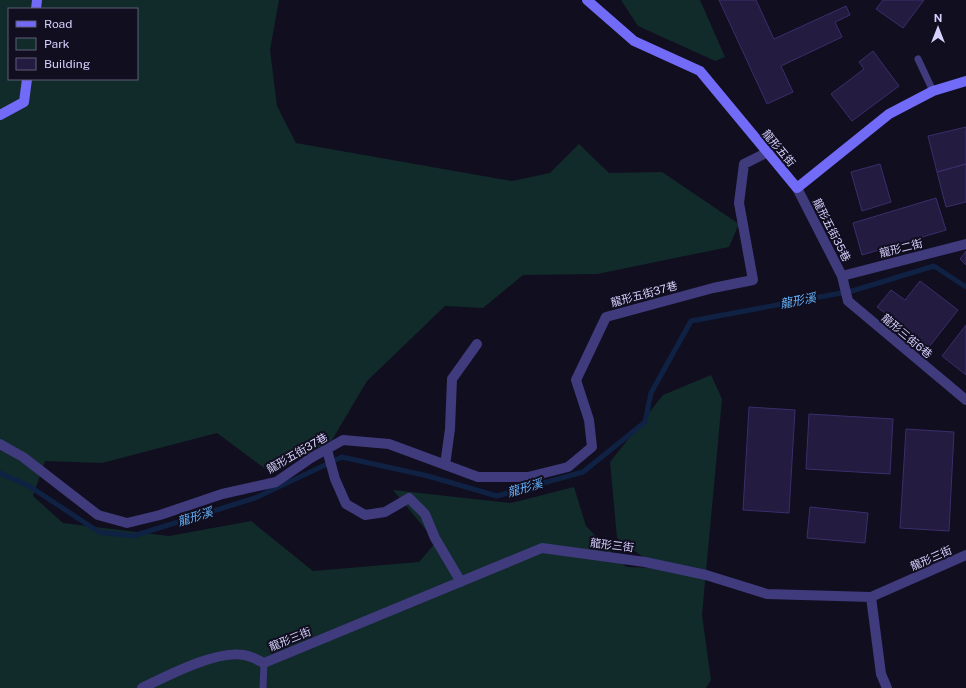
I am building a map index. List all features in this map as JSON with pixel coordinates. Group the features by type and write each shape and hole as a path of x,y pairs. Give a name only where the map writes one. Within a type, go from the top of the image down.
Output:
{"street":[{"name":"龍形五街","path":"587,0 634,41 700,71 797,188"},
{"path":"0,115 24,102 27,80"},
{"path":"797,188 890,114 933,91 966,81"},
{"name":"龍形五街37巷","path":"0,444 23,457 98,515 127,523 160,515 238,490 276,482 344,440 389,444 478,477 528,478 568,467 592,448 589,420 576,380 606,317 713,288 753,280 739,203 744,164 768,152"},
{"name":"龍形五街35巷","path":"797,188 843,279"},
{"name":"龍形二街","path":"843,279 966,244"},
{"name":"龍形三街6巷","path":"843,279 848,301 966,400"},
{"path":"444,465 450,429 452,379 478,344"},
{"path":"327,450 335,479 346,504 365,515 385,512 409,498 425,514 435,538 461,582"},
{"name":"龍形三街","path":"264,663 542,548 645,562 706,575 767,594 871,597 966,555"},
{"path":"871,597 881,674 887,688"},
{"path":"142,688 177,671 213,657 244,654 264,663"}],"lane":[{"path":"918,59 933,91"},
{"path":"263,688 264,663"}],"green space":[{"path":"0,0 279,0 270,50 277,106 296,143 512,181 550,173 579,144 609,173 662,172 739,224 729,247 597,274 523,275 483,308 445,306 367,381 332,440 272,474 217,433 102,463 45,461 33,496 63,523 169,536 251,521 313,571 419,562 436,542 393,490 511,503 574,487 586,526 626,567 658,568 617,538 610,462 663,395 711,375 722,399 702,615 711,680 706,688 0,688"},
{"path":"621,0 700,0 725,57 715,61 638,26"}],"building":[{"path":"719,0 756,0 774,39 846,6 850,15 835,22 842,37 781,66 793,92 767,104"},
{"path":"883,0 924,0 903,28 876,9"},
{"path":"873,51 899,86 852,121 831,94 864,69 859,62"},
{"path":"966,127 966,164 937,172 928,136"},
{"path":"880,164 891,202 862,211 851,172"},
{"path":"966,164 966,202 946,207 937,172"},
{"path":"936,198 946,230 862,255 853,223"},
{"path":"966,251 966,265 960,259"},
{"path":"920,281 958,310 929,347 877,307 891,290 905,300"},
{"path":"966,325 966,375 942,356"},
{"path":"749,407 795,410 789,513 743,510"},
{"path":"809,414 893,419 890,474 806,469"},
{"path":"906,429 954,432 949,531 900,528"},
{"path":"810,507 868,513 865,543 807,538"}],"waterway":[{"name":"龍形溪","path":"0,473 29,486 99,532 133,536 255,498 342,457 428,476 497,496 583,472 645,422 651,393 691,321 852,291 934,266 966,287"}]}
